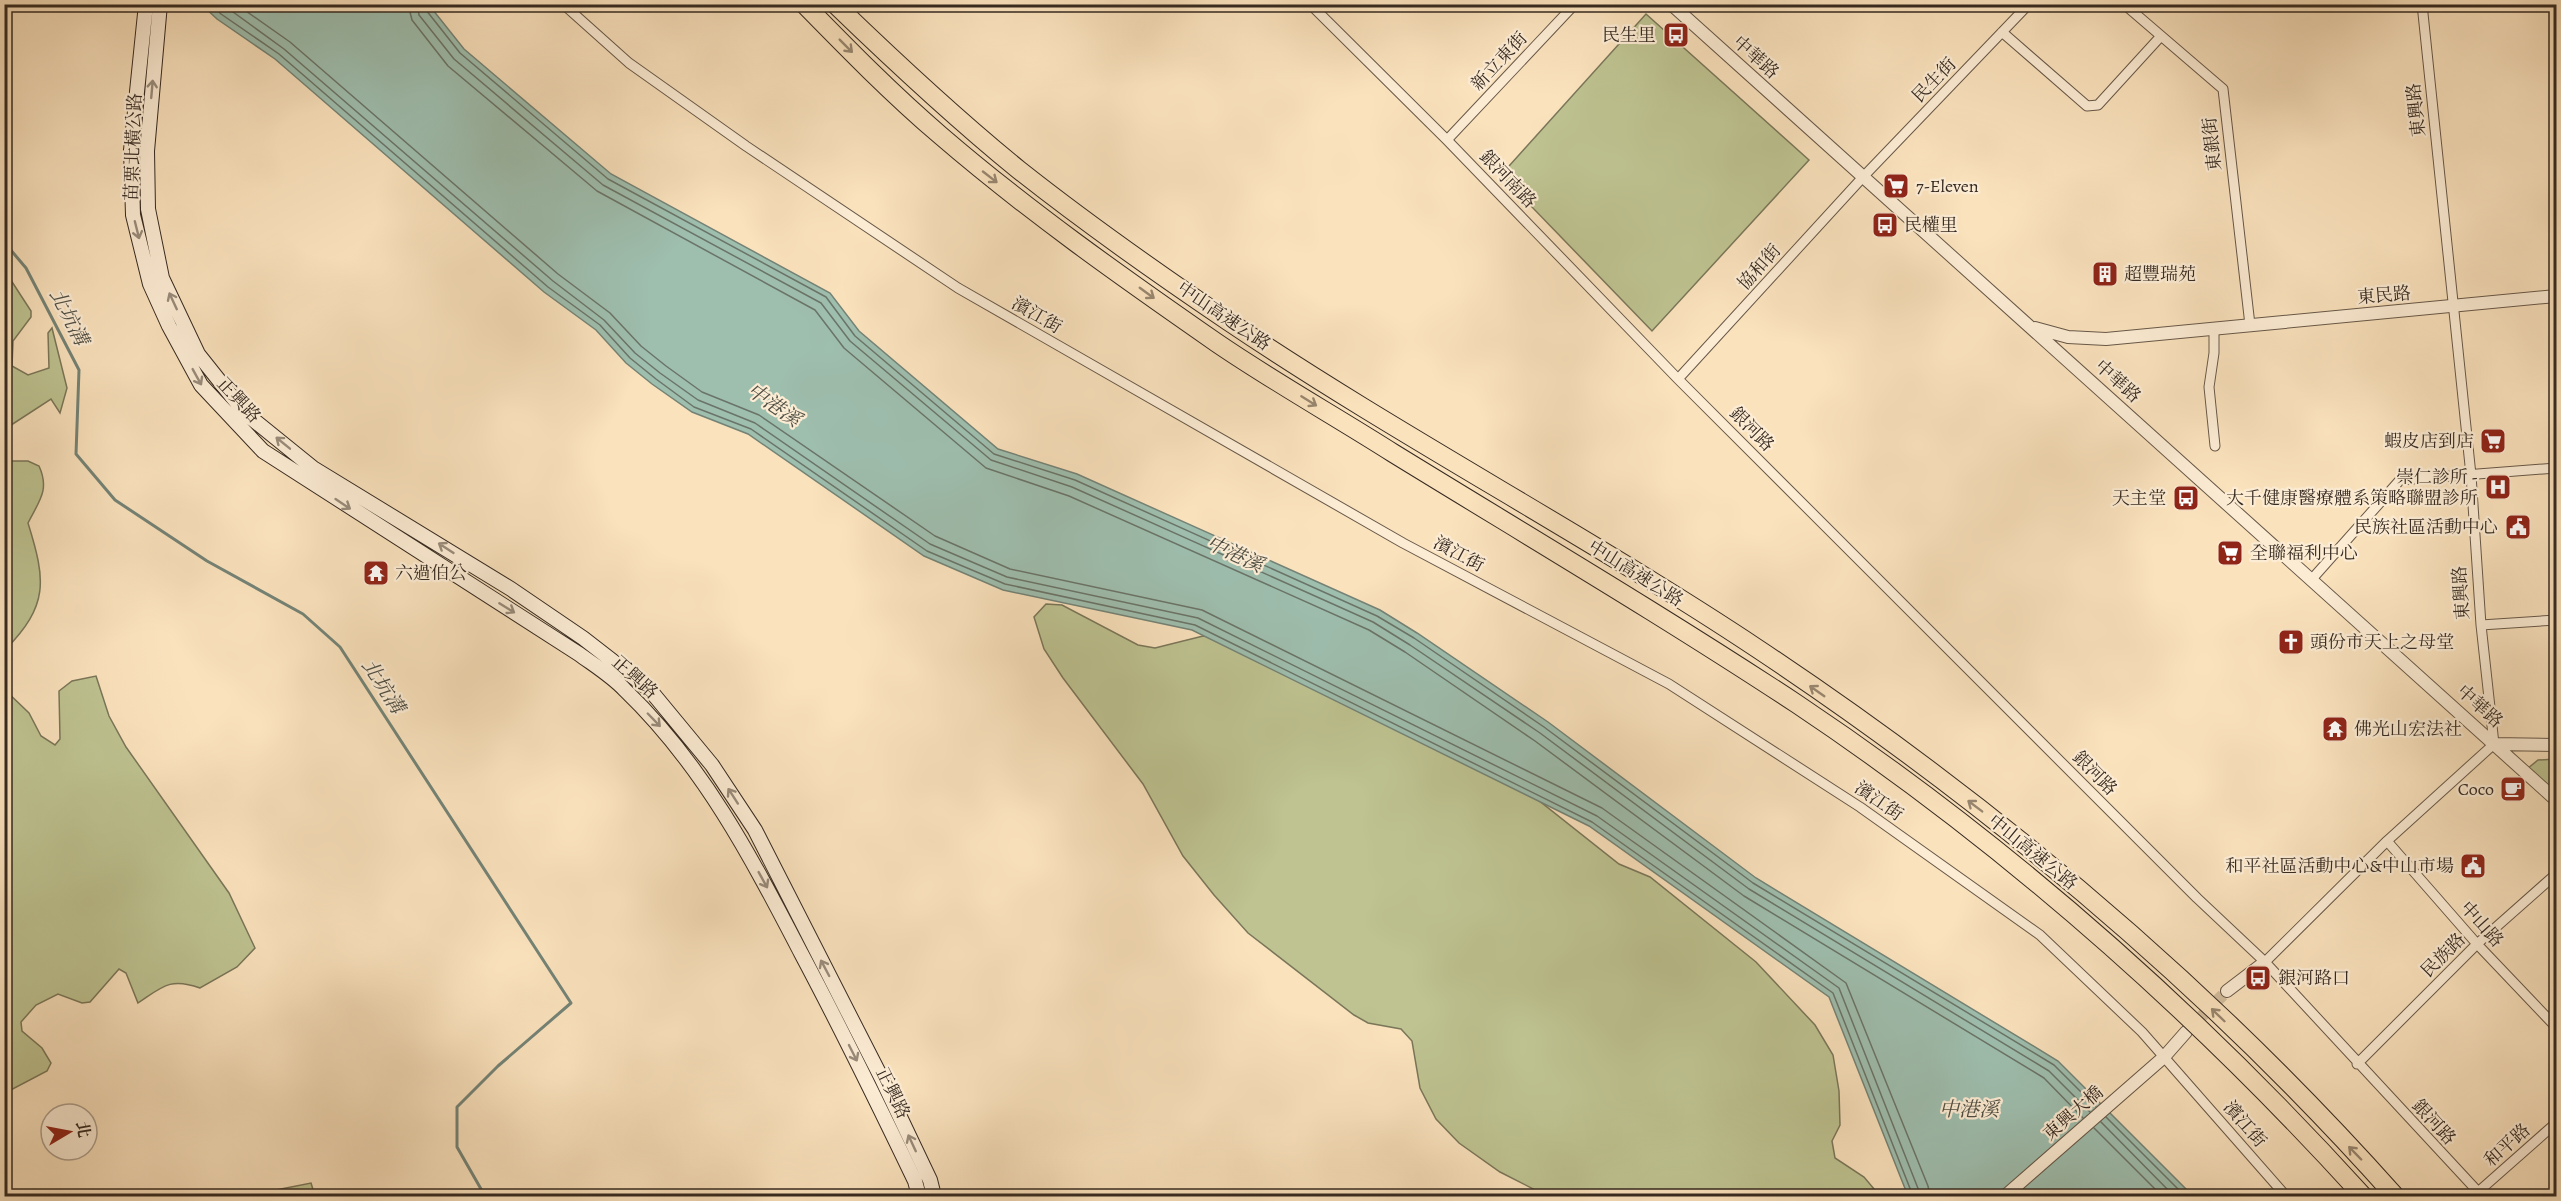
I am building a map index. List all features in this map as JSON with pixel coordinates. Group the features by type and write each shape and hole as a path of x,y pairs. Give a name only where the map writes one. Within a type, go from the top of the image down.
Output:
{"highway":[{"name":"中山高速公路","path":"804,4 921,118 988,175 1083,247 1221,345 1797,704 1986,840 2197,1026 2263,1089 2363,1197"},
{"name":"中山高速公路","path":"835,4 912,79 972,131 1097,229 1228,321 1352,400 1758,649 1875,731 1999,824 2087,896 2213,1011 2308,1105 2395,1197"}],"main road":[{"name":"苗栗北橫公路","path":"146,4 131,150 133,215 150,284 169,326"},
{"name":"苗栗北橫公路","path":"160,4 147,151 148,209 162,278 198,354"},
{"name":"正興路","path":"169,326 201,385 263,451 579,654 624,688 664,730 713,793 765,884 866,1078 915,1181 919,1197"},
{"name":"正興路","path":"198,354 245,413 313,468 414,528 538,608 583,638 650,690 712,765 755,830 881,1077 930,1180 934,1197"}],"street":[{"name":"濱江街","path":"563,4 639,70 746,146 958,288 1403,543 1669,684 1860,807 2040,935 2142,1032 2286,1197"},
{"name":"銀河南路","path":"1310,4 1447,140 1678,380"},
{"name":"新立東街","path":"1447,140 1575,4"},
{"name":"中華路","path":"1671,4 2494,744 2556,745"},
{"name":"民生街","path":"1863,177 2029,4"},
{"name":"東銀街","path":"2124,4 2223,89 2250,325"},
{"name":"東興路","path":"2422,4 2471,475 2481,625 2494,744"},
{"path":"2002,32 2087,106 2098,105 2161,36"},
{"name":"協和街","path":"1678,380 1863,177"},
{"name":"東民路","path":"2028,326 2056,334 2106,339 2556,296"},
{"path":"2214,330 2214,353 2208,387 2215,446"},
{"name":"銀河路","path":"1678,380 2188,890 2265,962 2357,1064 2480,1194"},
{"path":"2312,579 2400,480 2556,468"},
{"path":"2481,625 2556,620"},
{"path":"2227,991 2265,962 2387,841 2494,744 2556,800"},
{"name":"中山路","path":"2387,841 2477,944 2556,1027"},
{"name":"民族路","path":"2357,1064 2477,944 2556,874"},
{"name":"東興大橋","path":"2005,1197 2164,1057 2186,1032"},
{"name":"和平路","path":"2480,1194 2556,1123"}],"green space":[{"path":"1646,14 1809,160 1652,331 1501,175"},
{"path":"5,271 31,311 31,317 13,341 12,366 28,375 49,368 48,333 52,328 67,388 60,413 51,399 5,429"},
{"path":"5,461 28,461 39,466 43,489 28,523 38,561 40,591 30,619 5,650"},
{"path":"1046,604 1062,605 1138,645 1155,648 1203,636 1235,640 1538,800 1619,864 1650,877 1756,962 1815,1025 1833,1055 1839,1091 1840,1125 1832,1141 1835,1158 1864,1177 1880,1196 1547,1196 1500,1172 1459,1143 1436,1119 1420,1088 1412,1041 1401,1029 1368,1023 1354,1015 1248,933 1183,856 1143,784 1063,678 1044,649 1034,617"},
{"path":"96,676 109,716 126,747 229,893 255,948 237,967 200,988 181,983 167,985 138,1003 126,973 119,969 90,1002 82,1003 58,994 36,1005 21,1022 22,1031 42,1048 51,1063 47,1071 5,1093 5,690 29,713 41,736 55,745 60,739 59,691 72,681"},
{"path":"2556,759 2556,795 2527,769 2538,760"},
{"path":"311,1183 315,1196 270,1195 276,1190"}],"water":[{"name":"中港溪","path":"202,5 429,5 464,49 611,174 830,293 859,331 998,449 1077,474 1380,610 1417,633 1548,722 1756,878 2058,1061 2193,1196 1908,1196 1829,997 1589,826 1192,630 1003,590 924,556 748,434 692,412 652,384 626,363 596,330 544,292 275,59 217,19"}],"waterway":[{"name":"北坑溝","path":"4,242 26,268 79,370 76,454 115,500 207,561 303,614 340,647 571,1003 498,1066 457,1107 457,1147 485,1196"}],"tunnel":[{"path":"2189,1029 2227,991"}],"place":[{"name":"民生里","path":"1676,35"},
{"name":"7-Eleven","path":"1896,186"},
{"name":"民權里","path":"1885,225"},
{"name":"超豐瑞苑","path":"2105,274"},
{"name":"蝦皮店到店","path":"2493,441"},
{"name":"崇仁診所 - 大千健康醫療體系策略聯盟診所","path":"2498,487"},
{"name":"天主堂","path":"2186,498"},
{"name":"民族社區活動中心","path":"2518,527"},
{"name":"全聯福利中心","path":"2230,553"},
{"name":"六過伯公","path":"376,573"},
{"name":"頭份市天上之母堂","path":"2291,642"},
{"name":"佛光山宏法社","path":"2335,729"},
{"name":"Coco","path":"2513,789"},
{"name":"和平社區活動中心&中山市場","path":"2473,866"},
{"name":"銀河路口","path":"2258,978"}]}
